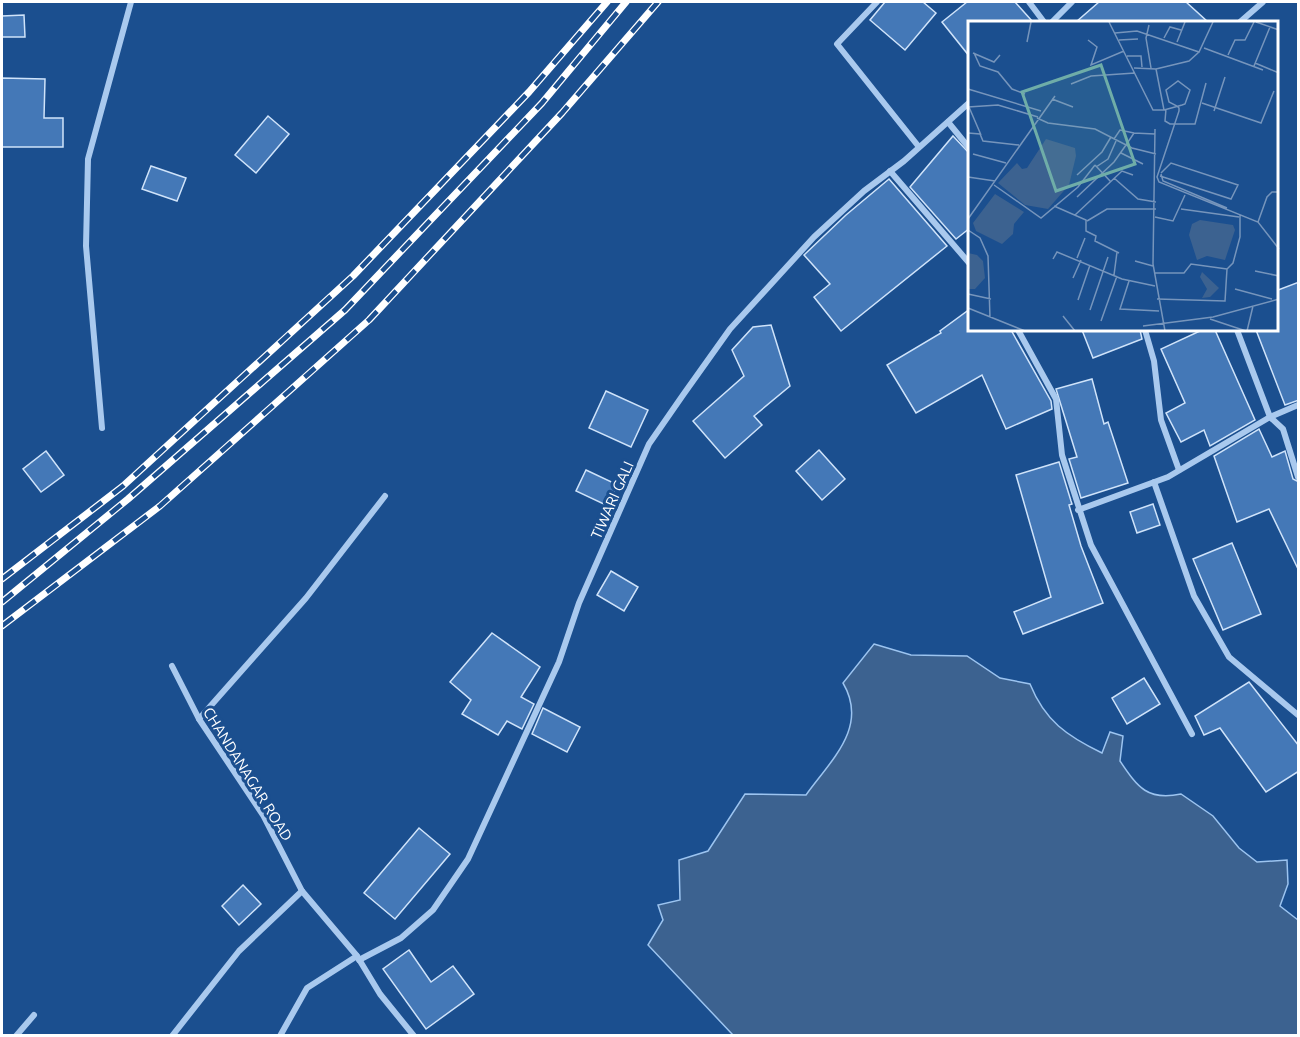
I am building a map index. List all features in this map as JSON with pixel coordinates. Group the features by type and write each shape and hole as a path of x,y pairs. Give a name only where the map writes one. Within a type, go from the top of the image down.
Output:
{"street":[{"path":"102,428 86,246 88,159 131,2"},
{"path":"877,2 837,44 919,147"},
{"path":"1029,2 1043,21"},
{"path":"1053,21 1072,2"},
{"path":"1241,21 1263,2"},
{"name":"TIWARI GALI","path":"280,1035 307,988 358,958 401,938 433,910 468,859 558,662 579,603 650,444 730,329 777,275 847,206 968,104"},
{"path":"948,122 968,147"},
{"path":"890,171 968,262"},
{"path":"1019,332 1056,399 1062,454 1091,545 1192,734"},
{"path":"1146,332 1154,361 1161,420 1179,470"},
{"path":"1238,332 1270,417 1283,429 1299,477"},
{"path":"1078,510 1154,482 1270,417 1299,405"},
{"path":"1154,482 1194,597 1229,657 1299,715"},
{"path":"199,719 306,598 385,496"},
{"name":"CHANDANAGAR ROAD","path":"172,666 199,719 263,816 302,891 358,958 380,994 414,1035"},
{"path":"172,1035 239,951 302,891"},
{"path":"16,1035 34,1015"}],"water":[{"path":"874,644 911,655 967,656 1000,678 1030,684 1050,718 1089,747 1102,753 1110,732 1123,736 1120,761 1132,779 1145,790 1160,796 1181,794 1213,816 1239,848 1257,862 1287,860 1288,884 1280,906 1298,920 1298,1035 733,1035 648,945 663,920 658,905 680,900 679,860 708,851 745,794 806,795 844,742 852,714 850,699 843,683"}],"building":[{"path":"885,2 923,2 936,13 905,50 870,20"},
{"path":"967,2 1015,2 1032,21 968,21 968,54 942,22"},
{"path":"1099,2 1186,2 1207,21 1077,21"},
{"path":"24,15 25,37 2,37 2,16"},
{"path":"2,78 45,79 44,118 63,118 63,147 2,147"},
{"path":"268,116 289,134 256,173 235,155"},
{"path":"953,136 968,152 968,230 956,239 910,187"},
{"path":"151,166 186,178 177,201 142,189"},
{"path":"889,179 947,246 841,331 814,297 830,284 804,255 846,215"},
{"path":"1299,282 1299,400 1285,405 1257,332 1279,332 1279,290"},
{"path":"968,310 968,332 1012,332 1051,401 1052,409 1006,429 982,375 916,413 887,365 941,333 940,331"},
{"path":"771,325 790,386 754,416 762,425 725,458 693,421 744,376 732,350 753,327"},
{"path":"1083,332 1140,332 1142,339 1093,358"},
{"path":"1198,332 1216,332 1255,420 1210,446 1204,430 1181,442 1166,413 1185,403 1161,349"},
{"path":"1092,379 1104,424 1108,422 1128,483 1081,498 1069,459 1077,457 1056,389"},
{"path":"606,391 648,410 631,447 589,428"},
{"path":"1259,429 1272,457 1285,451 1293,479 1299,482 1299,571 1269,509 1237,522 1214,456"},
{"path":"819,450 845,479 822,500 796,471"},
{"path":"46,451 64,475 41,492 23,469"},
{"path":"1059,462 1072,504 1069,505 1081,546 1103,603 1023,634 1014,612 1051,597 1016,475"},
{"path":"586,470 618,485 608,506 576,491"},
{"path":"1153,504 1160,525 1137,533 1130,512"},
{"path":"1232,543 1261,614 1223,630 1193,559"},
{"path":"611,571 638,587 624,611 597,595"},
{"path":"492,633 540,667 521,697 534,704 522,729 507,721 498,735 462,714 471,700 450,682"},
{"path":"1144,678 1160,704 1127,724 1112,698"},
{"path":"1249,682 1299,746 1299,771 1266,792 1220,728 1204,735 1195,716"},
{"path":"543,708 580,727 567,752 532,734"},
{"path":"419,828 450,854 395,919 364,893"},
{"path":"243,885 261,904 239,925 222,906"},
{"path":"409,950 431,982 453,966 474,994 426,1029 383,969"}],"railway":[{"path":"2,579 123,486 353,276 529,92 607,2"},
{"path":"2,602 128,499 345,310 542,103 626,2"},
{"path":"2,626 160,506 369,320 562,113 658,2"}]}
